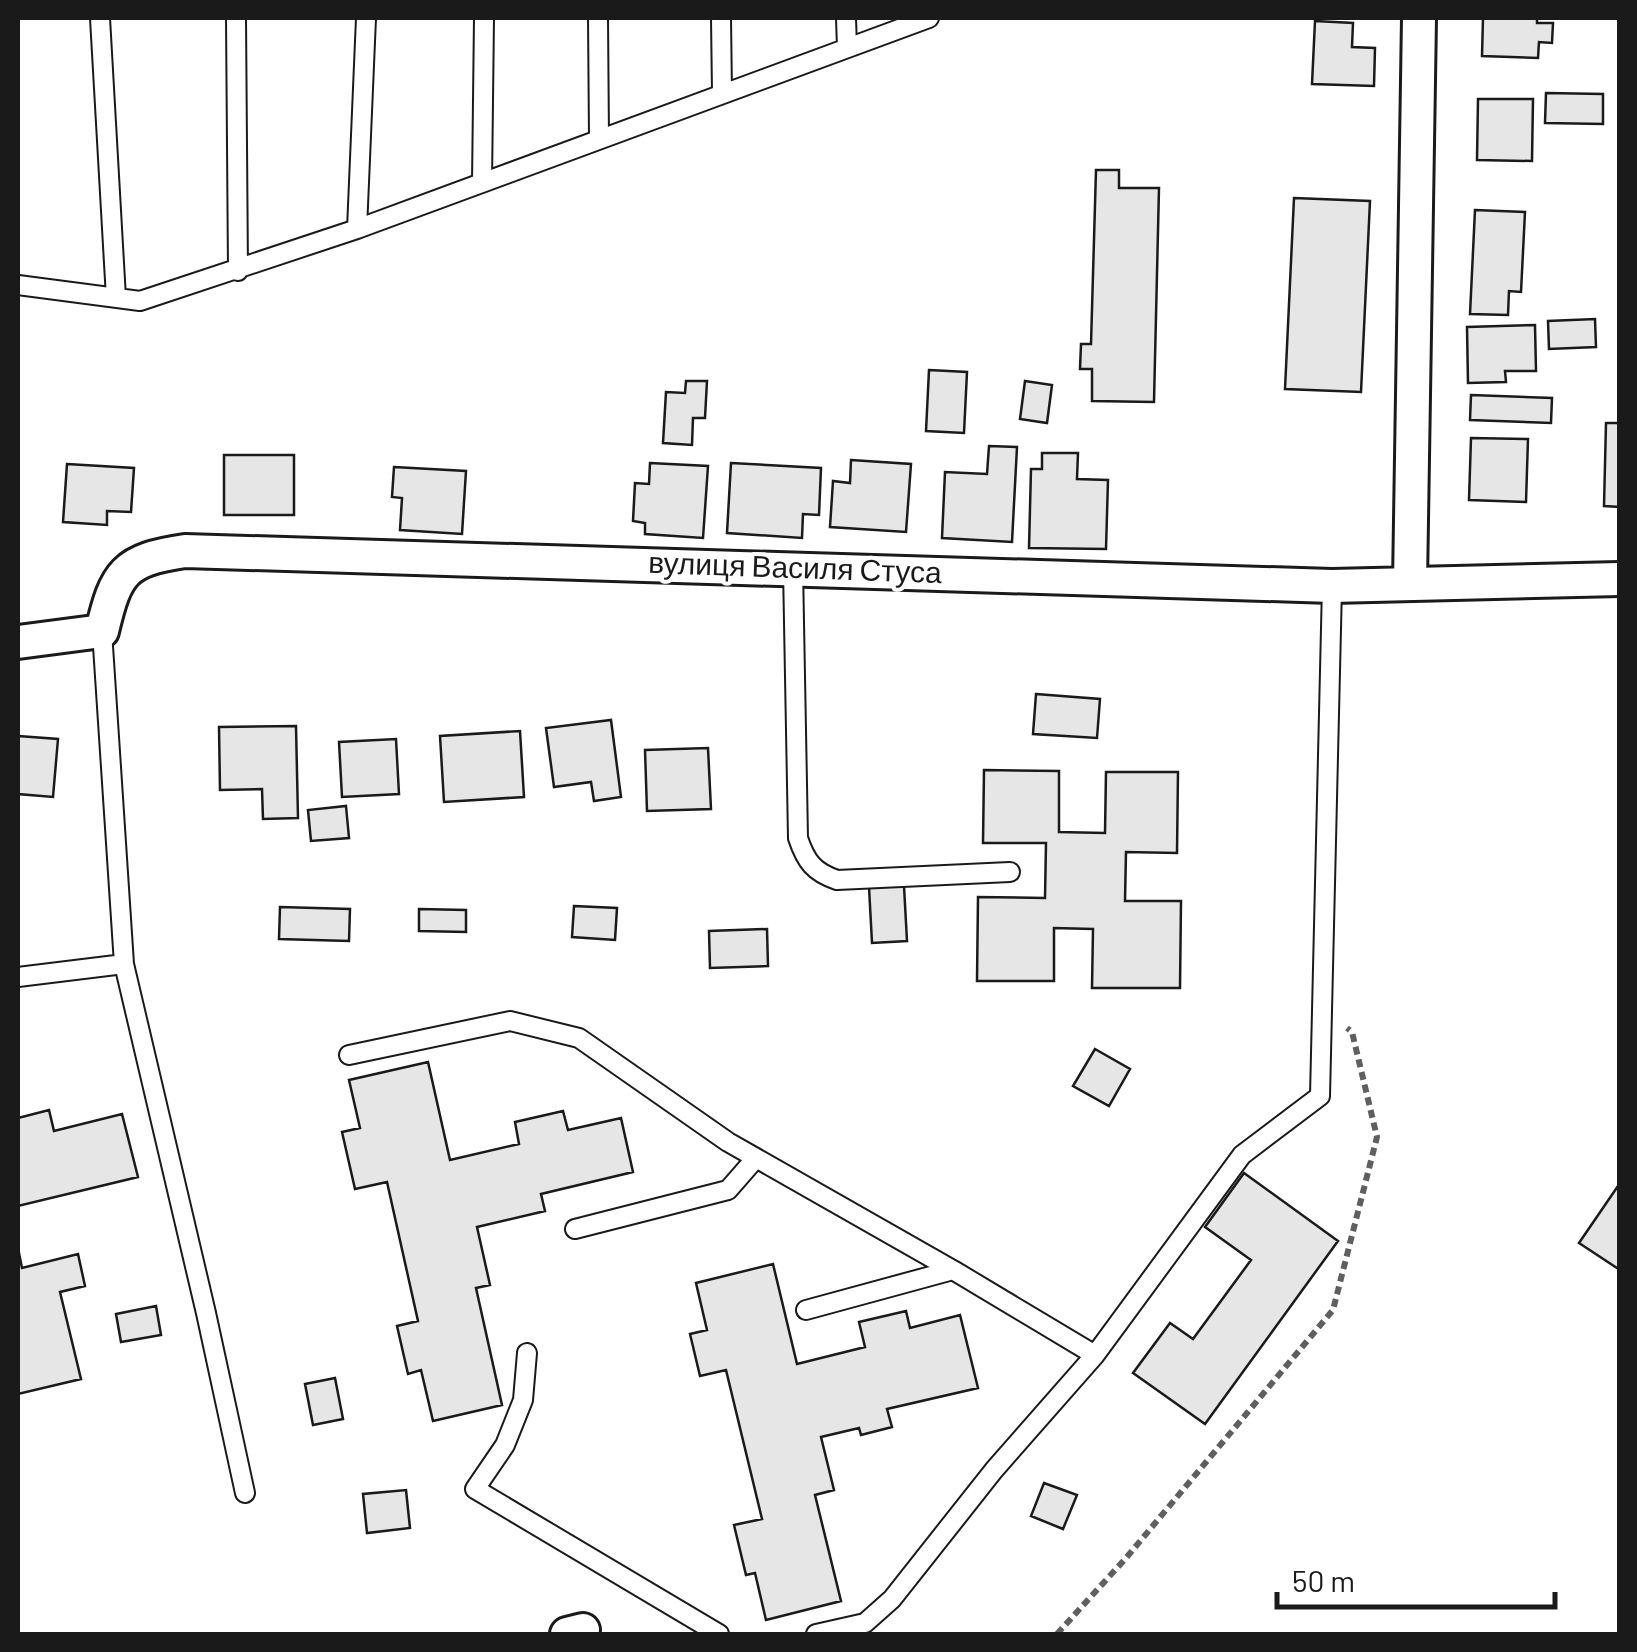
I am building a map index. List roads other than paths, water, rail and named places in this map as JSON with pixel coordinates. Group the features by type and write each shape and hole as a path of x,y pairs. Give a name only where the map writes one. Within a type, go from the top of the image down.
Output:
{"street":[{"path":"1410,583 1419,18"},
{"name":"вулиця Василя Стуса","path":"102,631 111,594 126,571 146,557 185,551 1332,586 1620,579"},
{"path":"18,642 102,631"}],"lane":[{"path":"100,18 116,298"},
{"path":"236,18 238,271"},
{"path":"356,230 366,18"},
{"path":"482,183 484,18"},
{"path":"598,18 599,139"},
{"path":"722,18 722,93"},
{"path":"846,18 847,48"},
{"path":"18,286 140,301 356,230 929,18"},
{"path":"793,568 798,838 805,860 820,874 838,880 1010,872"},
{"path":"816,1634 865,1623 892,1600 994,1470 1095,1355 1242,1155 1320,1096 1332,586"},
{"path":"102,631 124,964 245,1493"},
{"path":"18,977 124,964"},
{"path":"349,1055 510,1021 579,1038 728,1142 1095,1355"},
{"path":"576,1229 728,1190 756,1158"},
{"path":"806,1310 953,1270"},
{"path":"526,1353 524,1400 505,1445 476,1489 719,1634"}]}
